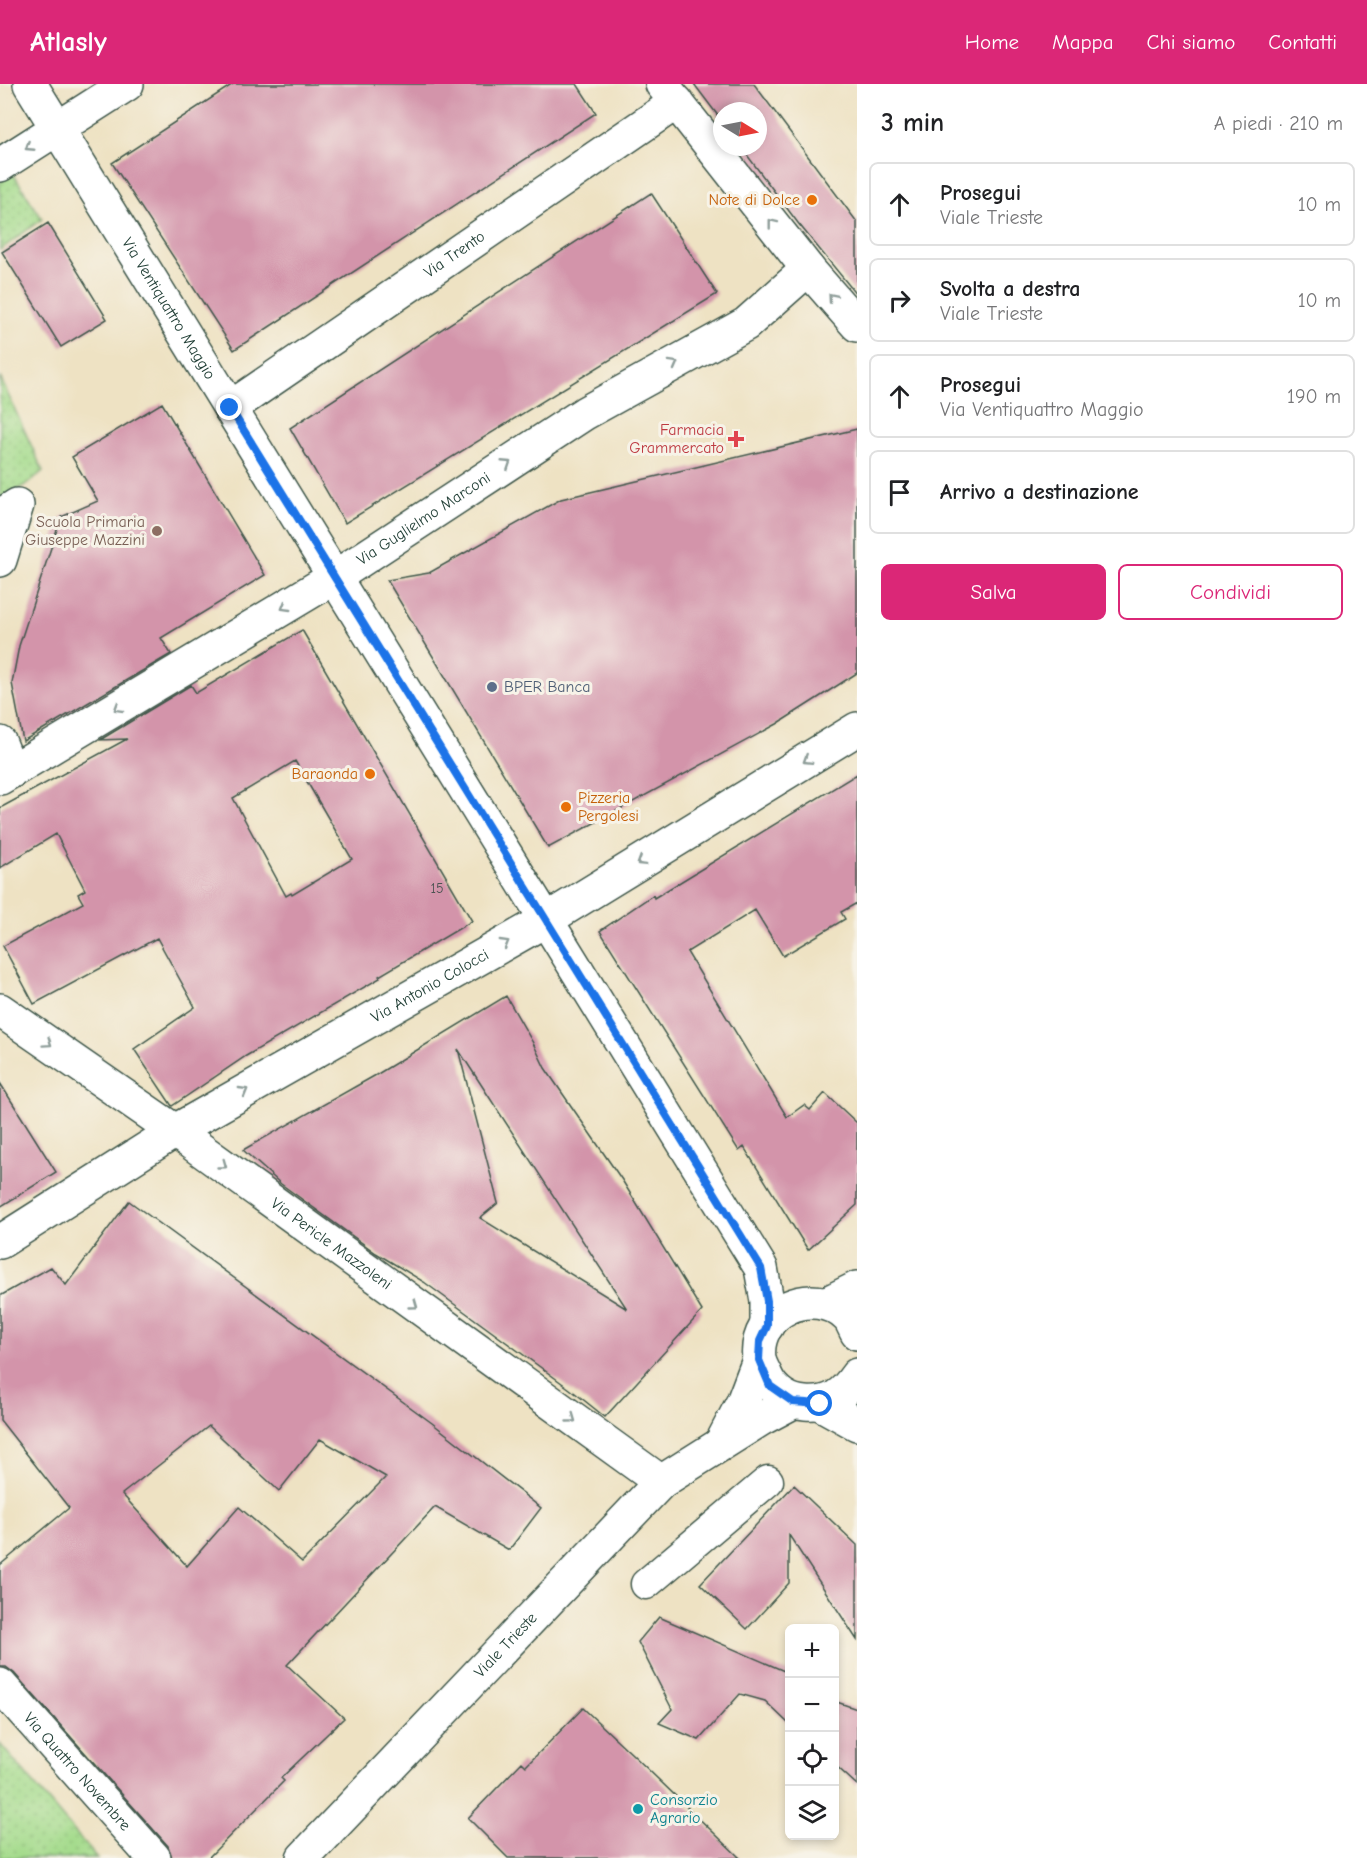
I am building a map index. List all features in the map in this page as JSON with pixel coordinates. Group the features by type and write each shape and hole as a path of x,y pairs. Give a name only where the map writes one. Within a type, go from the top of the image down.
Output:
{"street":[{"name":"Via Ventiquattro Maggio","path":"30,84 761,1268 767,1301 767,1326"},
{"path":"0,165 127,84"},
{"path":"669,93 808,268 857,325"},
{"name":"Via Trento","path":"230,408 669,93"},
{"name":"Via Guglielmo Marconi","path":"4,764 335,577 585,413 747,324 808,268"},
{"path":"0,516 17,505 0,560"},
{"name":"Via Antonio Colocci","path":"0,1242 175,1131 546,920 857,729"},
{"name":"Via Pericle Mazzoleni","path":"0,1010 175,1131 661,1482"},
{"name":"Via Ventiquattro Maggio","path":"761,1268 816,1302"},
{"path":"767,1326 783,1308 816,1302 857,1288"},
{"path":"816,1302 848,1317 857,1332"},
{"name":"Viale Trieste","path":"719,1446 743,1402 759,1360 760,1341 767,1326"},
{"path":"759,1360 770,1386 857,1424"},
{"name":"Viale Trieste","path":"303,1858 661,1482 761,1419 845,1392 857,1374"},
{"path":"646,1584 768,1480"},
{"name":"Via Quattro Novembre","path":"0,1685 154,1858"}],"green space":[{"path":"12,172 42,219 0,250 0,180"},
{"path":"0,377 43,471 30,482 0,500"},
{"path":"0,1744 97,1858 0,1858"}],"building":[{"path":"233,84 577,84 596,113 234,350 112,163"},
{"path":"694,84 754,84 857,222 857,295 798,223 748,156 767,156 767,102 713,102 713,109"},
{"path":"651,193 717,294 345,523 290,428"},
{"path":"48,223 107,319 61,347 2,252"},
{"path":"162,403 265,575 161,638 171,654 23,741 12,683 19,646 61,517 98,501 72,457"},
{"path":"857,429 857,673 777,724 548,848 387,580 429,573 561,499"},
{"path":"302,630 472,921 246,1056 172,1106 134,1049 195,1007 157,938 34,1004 3,946 83,903 78,894 85,890 56,834 0,868 0,808 127,739 100,740 191,685 196,693","holes":["295,761 352,859 292,895 291,893 286,896 233,798"]},
{"path":"857,774 857,903 841,912 845,919 783,956 755,910 687,952 787,1117 804,1105 810,1110 825,1093 857,1123 857,1205 808,1250 744,1147 739,1151 600,931 653,895 654,898"},
{"path":"506,996 545,1068 622,1180 702,1311 605,1417 424,1282 376,1253 281,1184 243,1150 376,1075","holes":["458,1049 627,1309 480,1218 498,1203"]},
{"path":"0,1083 56,1172 0,1207"},
{"path":"129,1201 432,1423 541,1508 509,1550 435,1507 287,1665 344,1718 281,1778 284,1781 208,1858 172,1858 168,1846 14,1673 6,1667 0,1667 0,1565 69,1508 0,1420 0,1296 51,1267 66,1285","holes":["209,1426 279,1491 320,1439 386,1477 302,1562 239,1507 187,1566 122,1494"]},
{"path":"794,1485 857,1545 857,1640 789,1535 789,1583 747,1629 700,1584"},
{"path":"659,1617 785,1671 785,1720 765,1701 740,1694 699,1740 659,1723 672,1709 638,1642"},
{"path":"839,1703 857,1709 857,1785 839,1769"},
{"path":"583,1708 740,1858 508,1858 468,1818 522,1762 526,1766"}],"place":[{"name":"Note di Dolce","path":"812,200"},
{"name":"Farmacia Grammercato","path":"736,439"},
{"name":"Scuola Primaria Giuseppe Mazzini","path":"157,531"},
{"name":"BPER Banca","path":"492,687"},
{"name":"Baraonda","path":"370,774"},
{"name":"Pizzeria Pergolesi","path":"566,807"},
{"name":"Consorzio Agrario","path":"638,1809"}],"route":[{"path":"230,408 761,1268 767,1301 767,1326 760,1341 759,1360 770,1386 793,1402 820,1404"}]}
